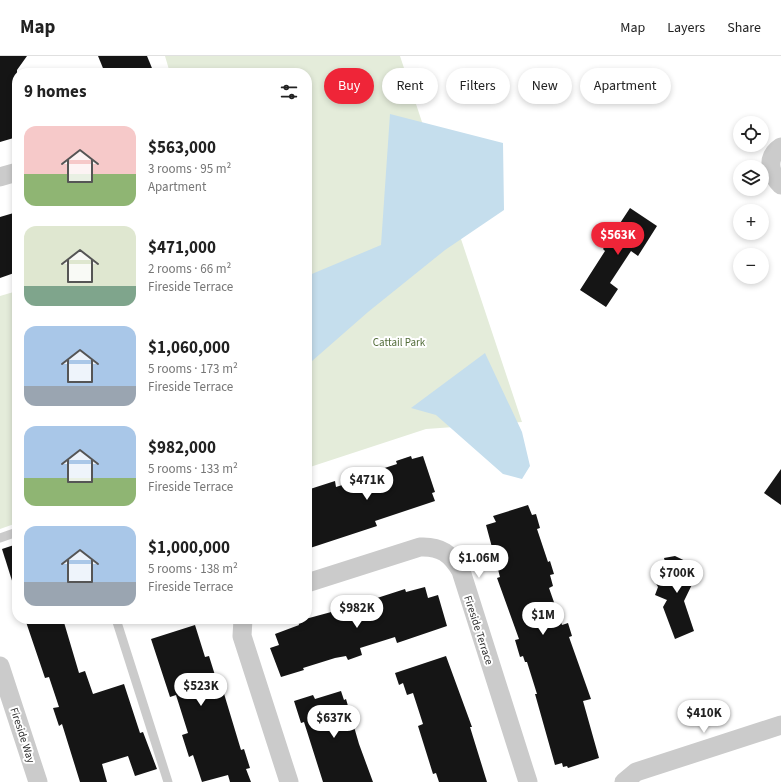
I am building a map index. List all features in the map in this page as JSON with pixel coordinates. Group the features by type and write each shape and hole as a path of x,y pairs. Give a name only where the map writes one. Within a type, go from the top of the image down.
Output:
{"street":[{"path":"781,147 771,156 770,163 772,173 781,185"},
{"path":"0,178 12,174"},
{"name":"Fireside Terrace","path":"312,581 420,547 432,547 442,550 451,557 461,571 528,782"},
{"path":"243,624 242,636 289,782"},
{"name":"Fireside Way","path":"0,666 38,782"},
{"path":"630,777 781,725"}],"lane":[{"path":"0,538 12,534"},
{"path":"118,624 168,782"}],"green space":[{"name":"Cattail Park","path":"165,56 400,56 404,68 382,68 382,104 416,104 522,422 426,429 312,466 312,68 169,68"},
{"path":"12,292 12,525 0,529 0,296"}],"water":[{"path":"390,114 503,143 504,210 445,250 368,312 312,361 312,274 381,245"},
{"path":"485,353 522,432 530,466 522,479 503,474 436,415 411,408"}],"building":[{"path":"0,56 27,56 18,68 12,68 12,138 0,142"},
{"path":"98,56 147,56 152,68 103,68"},
{"path":"630,208 657,226 638,256 631,251 610,283 618,289 606,307 580,290 605,251 603,249"},
{"path":"12,213 12,274 0,278 0,217"},
{"path":"411,456 412,459 423,456 435,492 432,493 435,501 375,521 377,526 312,547 312,488 335,481 336,487 370,476 369,473 397,464 396,461"},
{"path":"781,469 781,505 764,493"},
{"path":"528,505 532,515 536,514 540,528 537,529 548,562 550,561 554,574 550,575 553,586 549,588 562,625 568,623 572,636 569,637 591,699 583,701 599,758 568,768 567,766 563,767 562,763 555,765 535,694 537,694 527,662 525,662 523,656 520,657 515,640 519,639 497,578 500,577 486,525 496,522 493,516"},
{"path":"12,546 12,581 2,549"},
{"path":"675,556 700,568 684,601 694,631 675,639 663,607 667,600 655,595 658,587 653,578 668,573 664,558"},
{"path":"425,587 428,598 438,595 447,626 397,643 395,637 360,648 362,655 348,660 346,656 335,658 281,677 270,648 279,645 275,634 299,624 312,624 312,617 405,589 406,592"},
{"path":"27,624 64,624 79,673 85,671 93,694 124,684 140,733 143,732 157,769 135,776 128,756 102,764 107,782 80,782 62,724 59,726 53,708 59,707 49,677 45,678"},
{"path":"195,625 205,657 209,656 219,688 222,687 241,750 244,749 250,768 246,769 251,782 230,782 228,775 202,782 193,755 189,757 182,735 188,733 176,695 170,697 151,639"},
{"path":"446,656 472,727 470,727 487,782 439,782 436,773 433,774 418,726 423,724 413,693 407,695 403,683 399,685 395,673"},
{"path":"341,691 344,700 346,699 359,744 373,782 323,782 304,722 301,723 294,701 313,695 315,699"}]}
